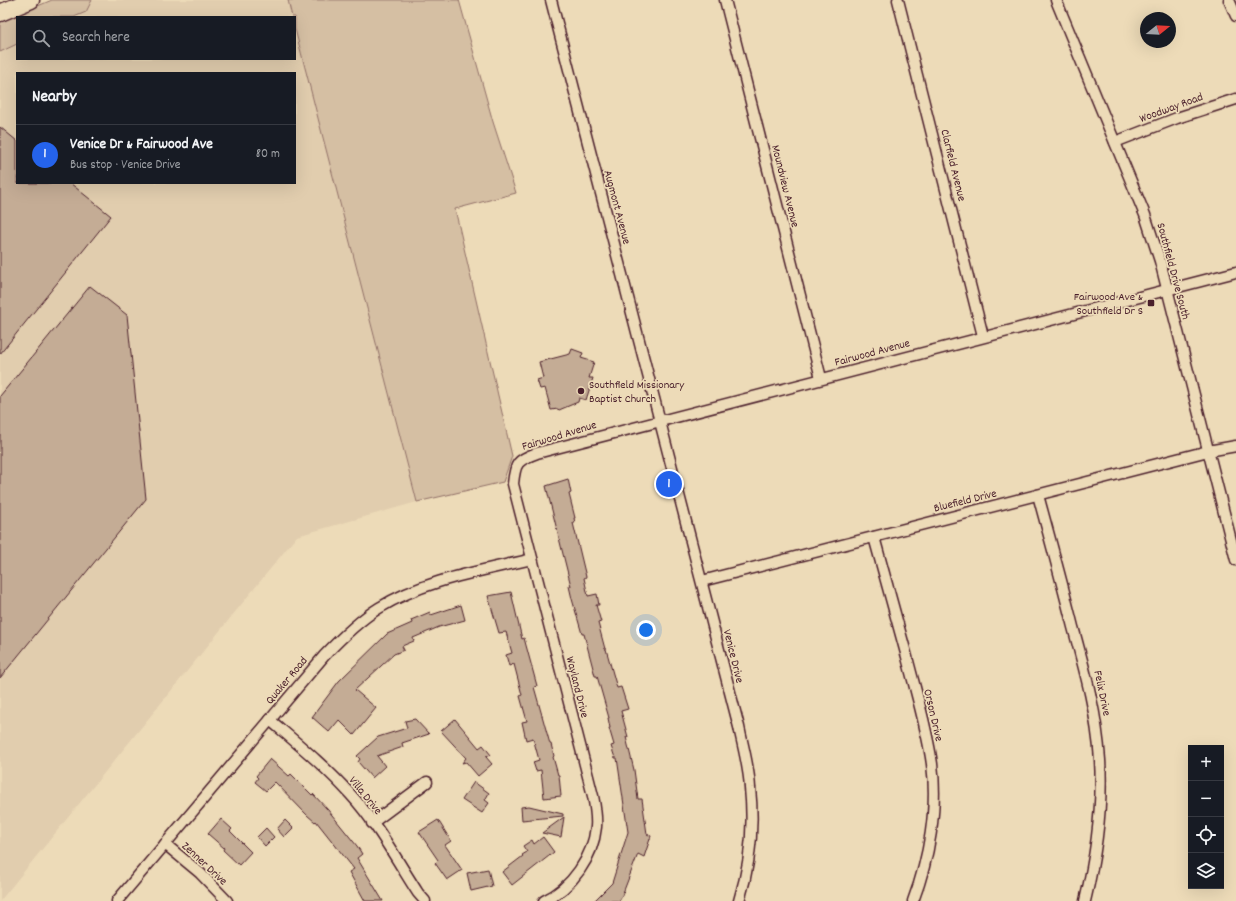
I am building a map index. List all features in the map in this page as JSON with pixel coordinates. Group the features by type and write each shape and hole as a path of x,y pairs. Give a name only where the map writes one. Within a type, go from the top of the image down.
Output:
{"main road":[{"path":"0,13 31,0"}],"street":[{"name":"Augmont Avenue","path":"551,0 661,421"},
{"name":"Moundview Avenue","path":"724,0 821,378"},
{"name":"Clarfield Avenue","path":"898,0 983,336"},
{"name":"Southfield Drive South","path":"1056,0 1116,142 1145,215 1160,261 1236,560"},
{"path":"1229,0 1236,16"},
{"name":"Woodway Road","path":"1116,142 1177,118 1236,100"},
{"name":"Fairwood Avenue","path":"518,463 523,458 536,453 983,336 1236,272"},
{"name":"Venice Drive","path":"661,421 739,727 750,787 750,848 745,882 739,901"},
{"name":"Bluefield Drive","path":"702,581 1236,446"},
{"name":"Wayland Drive","path":"518,463 514,470 513,484 593,796 596,826 591,847 579,871 562,890 544,901"},
{"name":"Felix Drive","path":"1038,495 1090,688 1096,724 1100,761 1098,822 1091,875 1085,901"},
{"name":"Orson Drive","path":"874,537 925,726 932,765 933,807 931,832 925,860 913,901"},
{"name":"Quaker Road","path":"117,901 324,656 361,620 379,608 408,593 435,583 532,559"},
{"name":"Villa Drive","path":"270,720 328,770 352,796 425,901"},
{"path":"372,823 427,782"},
{"name":"Zenner Drive","path":"165,844 200,873 227,901"}],"shaded area":[{"path":"52,0 92,0 86,12 76,16 16,16 16,44 0,52 0,22"},
{"path":"92,0 288,0 292,16 76,16 86,12"},
{"path":"288,0 459,0 493,122 516,193 455,209 512,456 503,482 417,502 296,33 296,16 292,16"},
{"path":"296,33 417,502 297,536 0,901 0,52 16,44 16,60 296,60"}],"building":[{"path":"0,127 16,140 16,184 71,184 111,216 0,354"},
{"path":"90,286 127,315 146,499 0,678 0,396"},
{"path":"572,349 583,353 581,358 594,362 589,378 593,378 586,400 579,398 578,402 559,410 551,410 545,388 540,389 537,380 543,378 539,362 570,354"},
{"path":"568,479 571,493 569,494 575,518 575,523 573,523 586,577 584,578 588,596 597,594 599,605 596,605 601,622 598,623 605,649 617,688 621,687 628,709 621,711 628,737 626,737 634,770 638,799 642,799 647,834 651,836 644,857 638,854 619,901 594,901 612,883 628,832 617,758 615,758 611,746 614,745 609,728 609,718 572,599 569,586 571,586 546,486"},
{"path":"511,592 522,639 524,638 537,686 534,687 559,775 561,796 544,798 541,770 536,771 533,762 539,760 533,738 526,740 522,722 527,721 520,696 522,695 514,664 509,666 506,655 512,653 506,632 499,633 488,596"},
{"path":"461,605 465,620 439,627 413,638 414,641 402,646 404,650 394,654 355,690 376,708 354,735 339,720 329,732 312,717 339,681 387,634 412,623 411,620 430,612 431,615"},
{"path":"415,719 429,734 402,743 403,747 377,756 385,766 372,778 358,762 360,759 357,756 378,737 407,728 405,721"},
{"path":"455,719 479,748 483,745 491,755 486,757 492,764 478,776 466,762 462,763 466,758 441,731"},
{"path":"270,759 289,776 291,774 312,795 313,794 357,846 362,854 357,858 383,901 365,901 349,872 354,869 316,821 315,822 307,815 275,782 266,791 255,782 258,778 256,776"},
{"path":"474,782 489,793 485,800 489,803 482,813 462,800"},
{"path":"529,806 563,814 563,816 522,820 521,807"},
{"path":"564,817 561,837 542,833"},
{"path":"221,819 232,829 230,831 251,852 239,865 223,850 224,848 208,834"},
{"path":"285,820 293,828 284,837 277,829"},
{"path":"438,820 451,841 445,845 462,870 447,880 435,863 438,860 419,832"},
{"path":"266,828 274,837 265,846 257,837"},
{"path":"543,837 554,852 512,885 502,872 527,852 523,846 532,840 534,844"},
{"path":"488,869 492,886 471,891 467,873"}],"place":[{"name":"Fairwood Ave & Southfield Dr S","path":"1151,303"},
{"name":"Southfield Missionary Baptist Church","path":"581,391"},
{"name":"Venice Dr & Fairwood Ave","path":"669,484"}]}
